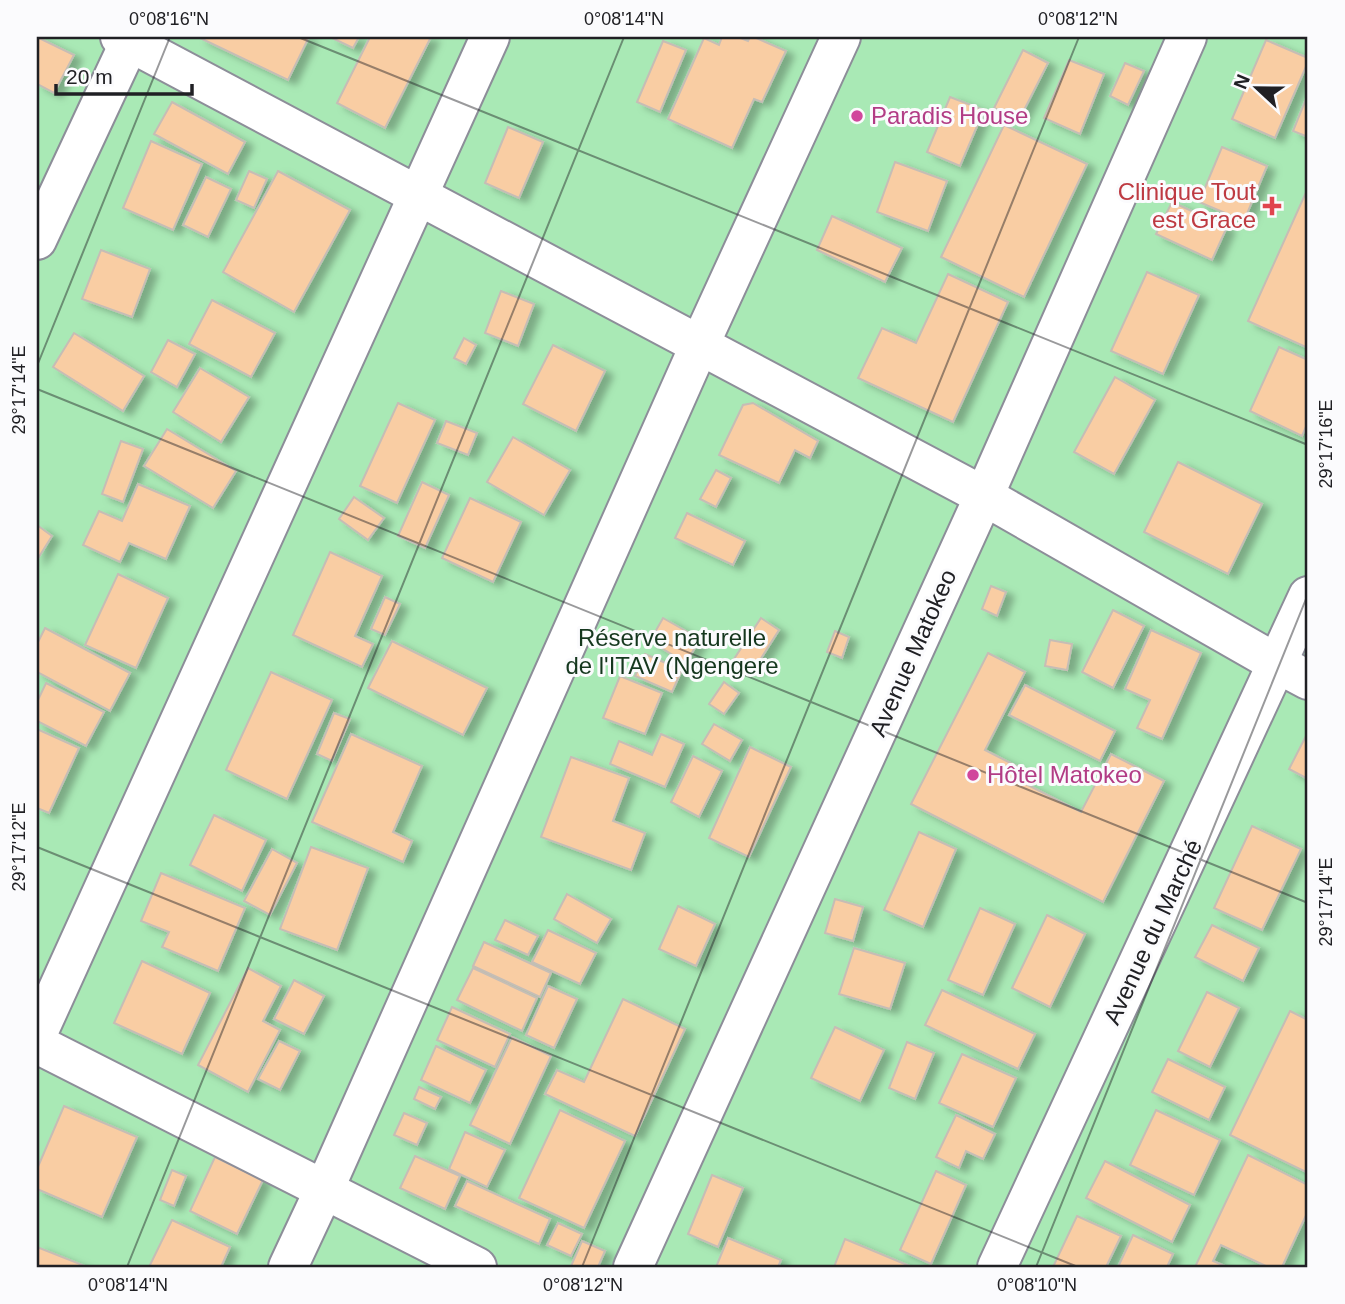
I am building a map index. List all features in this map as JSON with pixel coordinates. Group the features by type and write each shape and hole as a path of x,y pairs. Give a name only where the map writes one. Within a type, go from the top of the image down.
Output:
{"street":[{"path":"37,1035 490,37"},
{"path":"288,1267 700,344 841,37"},
{"name":"Avenue Matokeo","path":"633,1267 984,496 1187,37"},
{"path":"37,240 127,38 984,496 1293,672"},
{"name":"Avenue du Marché","path":"997,1267 1293,672 1308,596"},
{"path":"37,1044 477,1267"}],"green space":[{"name":"Réserve naturelle de l'ITAV (Ngengere","path":"37,37 1308,37 1308,1267 37,1267"}],"building":[{"path":"37,37 74,55 54,93 37,84"},
{"path":"198,37 309,37 288,80"},
{"path":"330,37 359,37 353,48"},
{"path":"370,37 431,37 385,128 337,103"},
{"path":"722,37 738,37 748,41 750,37 754,37 786,51 762,102 754,99 732,148 668,119 704,38 719,45"},
{"path":"1266,40 1308,58 1275,138 1232,119"},
{"path":"663,41 686,50 660,112 637,102"},
{"path":"1023,50 1048,63 1019,120 994,108"},
{"path":"1069,60 1104,74 1080,134 1044,118"},
{"path":"1125,63 1144,71 1128,105 1110,96"},
{"path":"1308,94 1308,137 1293,131"},
{"path":"950,97 984,110 960,166 927,152"},
{"path":"172,102 245,142 228,174 154,134"},
{"path":"1004,125 1087,164 1024,297 941,257"},
{"path":"508,127 543,142 519,198 485,183"},
{"path":"151,141 202,164 173,230 123,208"},
{"path":"1222,147 1267,166 1244,221 1199,202"},
{"path":"895,162 947,181 928,231 877,212"},
{"path":"249,171 267,179 254,208 236,200"},
{"path":"278,171 350,210 294,312 223,272"},
{"path":"206,177 231,189 208,237 183,225"},
{"path":"1308,188 1308,348 1248,321"},
{"path":"1172,202 1227,227 1212,260 1156,234"},
{"path":"832,216 902,248 885,282 817,250"},
{"path":"101,250 150,269 132,317 82,299"},
{"path":"1147,272 1199,295 1163,374 1111,351"},
{"path":"948,274 1008,302 953,422 858,378 882,328 916,343"},
{"path":"501,291 534,304 518,346 485,333"},
{"path":"212,300 275,333 251,377 189,344"},
{"path":"74,333 144,376 123,411 53,367"},
{"path":"464,338 476,345 466,364 454,358"},
{"path":"168,340 195,354 177,387 151,372"},
{"path":"553,345 605,371 576,431 523,404"},
{"path":"1279,347 1308,360 1308,422 1302,436 1250,411"},
{"path":"200,368 249,397 221,442 173,412"},
{"path":"1115,377 1155,400 1114,474 1074,452"},
{"path":"398,403 435,420 397,503 360,486"},
{"path":"753,403 818,441 810,458 795,450 779,483 719,455 743,405"},
{"path":"446,421 477,433 468,455 437,443"},
{"path":"167,429 236,471 213,508 144,466"},
{"path":"513,437 570,470 544,515 487,482"},
{"path":"121,441 143,449 123,502 102,494"},
{"path":"1178,462 1262,504 1228,574 1144,532"},
{"path":"716,470 731,478 716,507 700,499"},
{"path":"422,482 449,495 425,548 398,536"},
{"path":"138,484 190,506 166,559 129,543 120,562 83,545 99,511 122,521"},
{"path":"354,497 384,518 368,540 339,519"},
{"path":"470,498 521,522 493,582 442,558"},
{"path":"687,513 745,541 733,565 675,538"},
{"path":"37,525 52,536 37,560"},
{"path":"330,552 382,576 355,636 373,644 362,667 293,635"},
{"path":"118,574 168,598 136,668 85,645"},
{"path":"991,586 1006,592 997,616 982,609"},
{"path":"385,597 400,604 385,635 371,629"},
{"path":"1113,610 1144,626 1113,688 1082,672"},
{"path":"663,618 700,639 686,663 650,641"},
{"path":"761,618 779,630 753,671 734,659"},
{"path":"45,628 130,673 110,711 37,672 37,644"},
{"path":"1151,630 1201,653 1162,739 1137,728 1150,700 1125,689"},
{"path":"835,631 849,637 842,658 827,652"},
{"path":"1050,640 1072,644 1067,670 1045,666"},
{"path":"392,641 487,688 463,735 368,688"},
{"name":"Hôtel Matokeo","path":"988,653 1025,672 985,750 1024,770 1018,780 1081,812 1111,754 1164,781 1103,902 911,804"},
{"path":"645,654 682,670 672,692 635,676"},
{"path":"271,672 332,700 287,799 226,770"},
{"path":"620,676 662,693 645,734 603,718"},
{"path":"724,682 739,693 724,714 709,704"},
{"path":"46,683 104,712 86,746 37,721 37,702"},
{"path":"1025,685 1115,731 1100,761 1009,715"},
{"path":"334,713 350,719 332,761 317,754"},
{"path":"714,724 742,740 730,761 702,744"},
{"path":"37,729 79,748 49,813 37,808"},
{"path":"1308,732 1308,779 1289,769"},
{"path":"351,734 422,766 393,832 412,841 403,862 312,822"},
{"path":"661,734 684,744 665,787 610,764 619,741 652,755"},
{"path":"750,747 791,767 749,857 709,838"},
{"path":"693,756 722,771 699,817 671,802"},
{"path":"571,757 629,778 613,821 645,833 631,870 541,837"},
{"path":"214,815 266,840 242,891 190,865"},
{"path":"1252,826 1301,849 1262,930 1214,908"},
{"path":"919,832 956,849 923,927 884,910"},
{"path":"311,847 368,868 337,950 280,929"},
{"path":"272,849 297,863 270,915 244,901"},
{"path":"161,873 245,908 218,971 162,947 169,932 141,921"},
{"path":"567,894 611,919 597,943 554,919"},
{"path":"835,899 863,907 853,941 825,933"},
{"path":"678,906 715,924 696,966 659,949"},
{"path":"980,908 1015,924 983,995 948,980"},
{"path":"1047,915 1085,934 1050,1007 1012,988"},
{"path":"505,920 538,936 528,955 495,940"},
{"path":"1212,925 1259,948 1243,981 1195,957"},
{"path":"548,930 596,953 580,984 532,962"},
{"path":"484,942 551,973 540,997 473,966"},
{"path":"854,948 905,963 890,1009 839,994"},
{"path":"142,961 210,993 182,1054 114,1023"},
{"path":"248,968 281,986 263,1021 280,1030 248,1092 198,1065"},
{"path":"473,968 537,998 522,1031 457,1000"},
{"path":"294,980 324,996 304,1034 274,1019"},
{"path":"548,986 577,999 554,1048 526,1035"},
{"path":"942,990 1035,1034 1018,1069 925,1025"},
{"path":"1207,992 1239,1008 1210,1067 1178,1051"},
{"path":"623,999 685,1029 635,1136 545,1094 557,1070 584,1082"},
{"path":"452,1007 510,1034 495,1067 437,1040"},
{"path":"1290,1011 1308,1020 1308,1173 1230,1135"},
{"path":"835,1027 884,1050 860,1101 811,1078"},
{"path":"512,1037 551,1056 510,1144 470,1125"},
{"path":"279,1041 300,1051 280,1090 258,1079"},
{"path":"907,1042 934,1053 915,1099 889,1088"},
{"path":"436,1046 486,1070 470,1103 421,1080"},
{"path":"962,1054 1016,1078 993,1127 939,1103"},
{"path":"1168,1059 1225,1087 1209,1120 1152,1092"},
{"path":"419,1087 441,1097 435,1109 414,1099"},
{"path":"64,1106 137,1137 102,1217 37,1189 37,1169"},
{"path":"560,1110 625,1141 584,1228 519,1198"},
{"path":"1156,1110 1220,1140 1194,1195 1130,1165"},
{"path":"404,1113 427,1123 417,1145 394,1135"},
{"path":"956,1115 995,1134 983,1159 966,1151 959,1168 936,1157"},
{"path":"465,1132 505,1150 487,1187 449,1169"},
{"path":"1248,1155 1308,1185 1308,1211 1282,1267 1268,1267 1221,1245 1213,1261 1227,1267 1195,1267"},
{"path":"415,1156 460,1176 445,1209 400,1188"},
{"path":"215,1157 263,1180 237,1234 190,1211"},
{"path":"1105,1161 1190,1205 1172,1242 1086,1198"},
{"path":"172,1170 186,1176 174,1206 160,1200"},
{"path":"936,1171 966,1185 931,1264 900,1250"},
{"path":"712,1175 743,1188 718,1247 688,1234"},
{"path":"467,1181 550,1219 539,1244 455,1206"},
{"path":"1077,1216 1121,1236 1106,1267 1053,1267"},
{"path":"172,1220 230,1247 221,1267 149,1267"},
{"path":"558,1223 582,1234 571,1256 547,1245"},
{"path":"1133,1235 1173,1254 1167,1267 1118,1267"},
{"path":"728,1238 781,1260 778,1267 716,1267"},
{"path":"845,1239 912,1267 834,1267"},
{"path":"582,1241 605,1251 598,1267 571,1266"},
{"path":"37,1247 85,1266 37,1267"}],"place":[{"name":"Paradis House","path":"857,116"},
{"name":"Clinique Tout est Grace","path":"1272,206"},
{"name":"Hôtel Matokeo","path":"973,775"}]}
